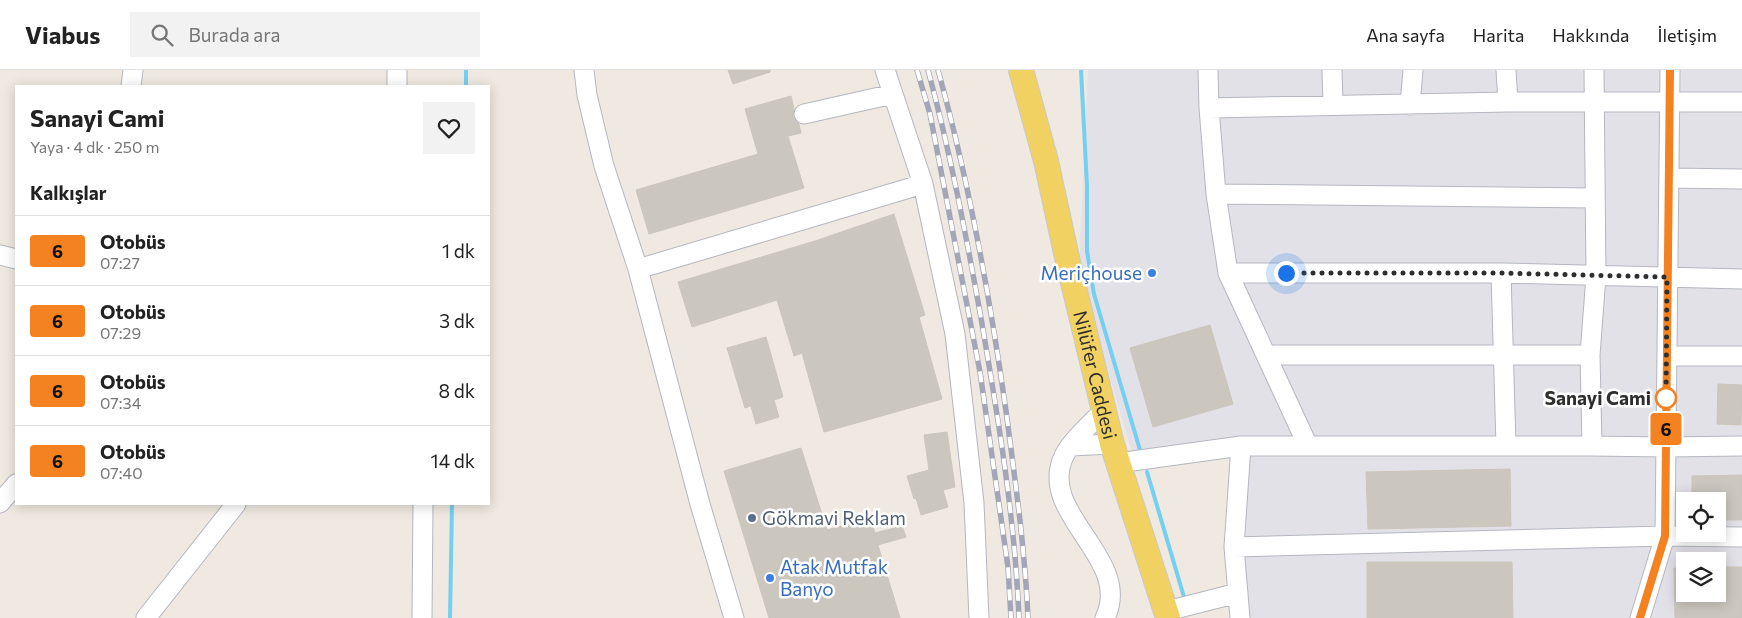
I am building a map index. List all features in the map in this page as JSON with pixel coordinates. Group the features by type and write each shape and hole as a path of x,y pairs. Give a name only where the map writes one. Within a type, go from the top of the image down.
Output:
{"main road":[{"name":"Nilüfer Caddesi","path":"1021,70 1046,160 1068,262 1104,410 1116,454 1168,615"}],"street":[{"path":"130,85 133,70"},
{"path":"397,70 397,85"},
{"path":"584,70 587,94 604,166 638,269 700,504 734,618"},
{"path":"885,70 923,184 955,334 974,503 979,618"},
{"path":"1208,70 1216,194 1228,273 1308,446"},
{"path":"1332,70 1333,106"},
{"path":"1410,105 1412,70"},
{"path":"1506,70 1508,102"},
{"path":"1592,446 1590,355 1596,276 1594,70"},
{"path":"1640,618 1665,536 1670,70"},
{"path":"804,114 893,94"},
{"path":"1209,108 1508,102 1742,102"},
{"path":"1669,178 1742,179"},
{"path":"638,269 923,184"},
{"path":"1216,194 1595,198"},
{"path":"0,254 15,259"},
{"path":"1228,273 1501,273 1742,279"},
{"path":"1501,273 1506,446"},
{"path":"1267,355 1590,355"},
{"path":"1667,356 1742,356"},
{"path":"1104,410 1064,455 1059,482 1070,512 1100,558 1107,577 1111,594 1109,611 1105,618"},
{"path":"1070,446 1116,454 1241,446 1742,446"},
{"path":"1240,618 1234,546 1241,446"},
{"path":"0,503 15,485"},
{"path":"148,617 235,505"},
{"path":"422,618 423,505"},
{"path":"1234,546 1665,536 1742,537"},
{"path":"1168,615 1238,593"}],"shaded area":[{"path":"1088,70 1742,70 1742,618 1240,618 1241,446 1132,453 1079,272"}],"building":[{"path":"728,70 770,70 770,72 733,84"},
{"path":"791,96 794,109 793,117 799,124 801,133 788,136 804,188 649,234 636,190 758,154 745,109"},
{"path":"894,214 925,315 919,317 942,399 824,432 802,353 794,356 777,300 692,327 678,282 815,241"},
{"path":"1210,325 1233,404 1153,427 1130,348"},
{"path":"766,337 783,397 774,400 779,417 756,424 751,406 745,408 727,348"},
{"path":"1718,384 1742,385 1741,425 1717,424"},
{"path":"947,432 955,487 943,490 948,507 921,515 907,476 929,470 924,435"},
{"path":"801,448 827,530 870,518 875,533 902,526 906,537 878,545 900,618 769,618 724,471"},
{"path":"1510,469 1511,526 1368,529 1366,472"},
{"path":"1742,475 1742,520 1726,520 1726,492 1692,492 1692,476"},
{"path":"1367,562 1512,562 1513,618 1367,618"},
{"path":"1726,567 1742,567 1742,618 1675,618 1674,568 1676,568 1676,602 1726,602"}],"waterway":[{"path":"466,70 466,85"},
{"path":"1081,70 1087,186 1087,251 1094,294 1140,450"},
{"path":"1147,472 1184,597"},
{"path":"450,618 452,505"}],"railway":[{"path":"917,70 930,114 980,372 1008,567 1011,618"},
{"path":"928,70 957,193 987,355 1010,505 1019,618"},
{"path":"938,70 969,197 993,325 1019,514 1028,618"}],"bus line":[{"name":"6","path":"1640,618 1665,536 1670,70"}],"place":[{"name":"Meriçhouse","path":"1152,273"},
{"name":"Sanayi Cami","path":"1666,398"},
{"name":"Gökmavi Reklam","path":"752,518"},
{"name":"Atak Mutfak Banyo","path":"770,578"}],"route":[{"path":"1286,273 1501,273 1667,277 1666,398"}]}
